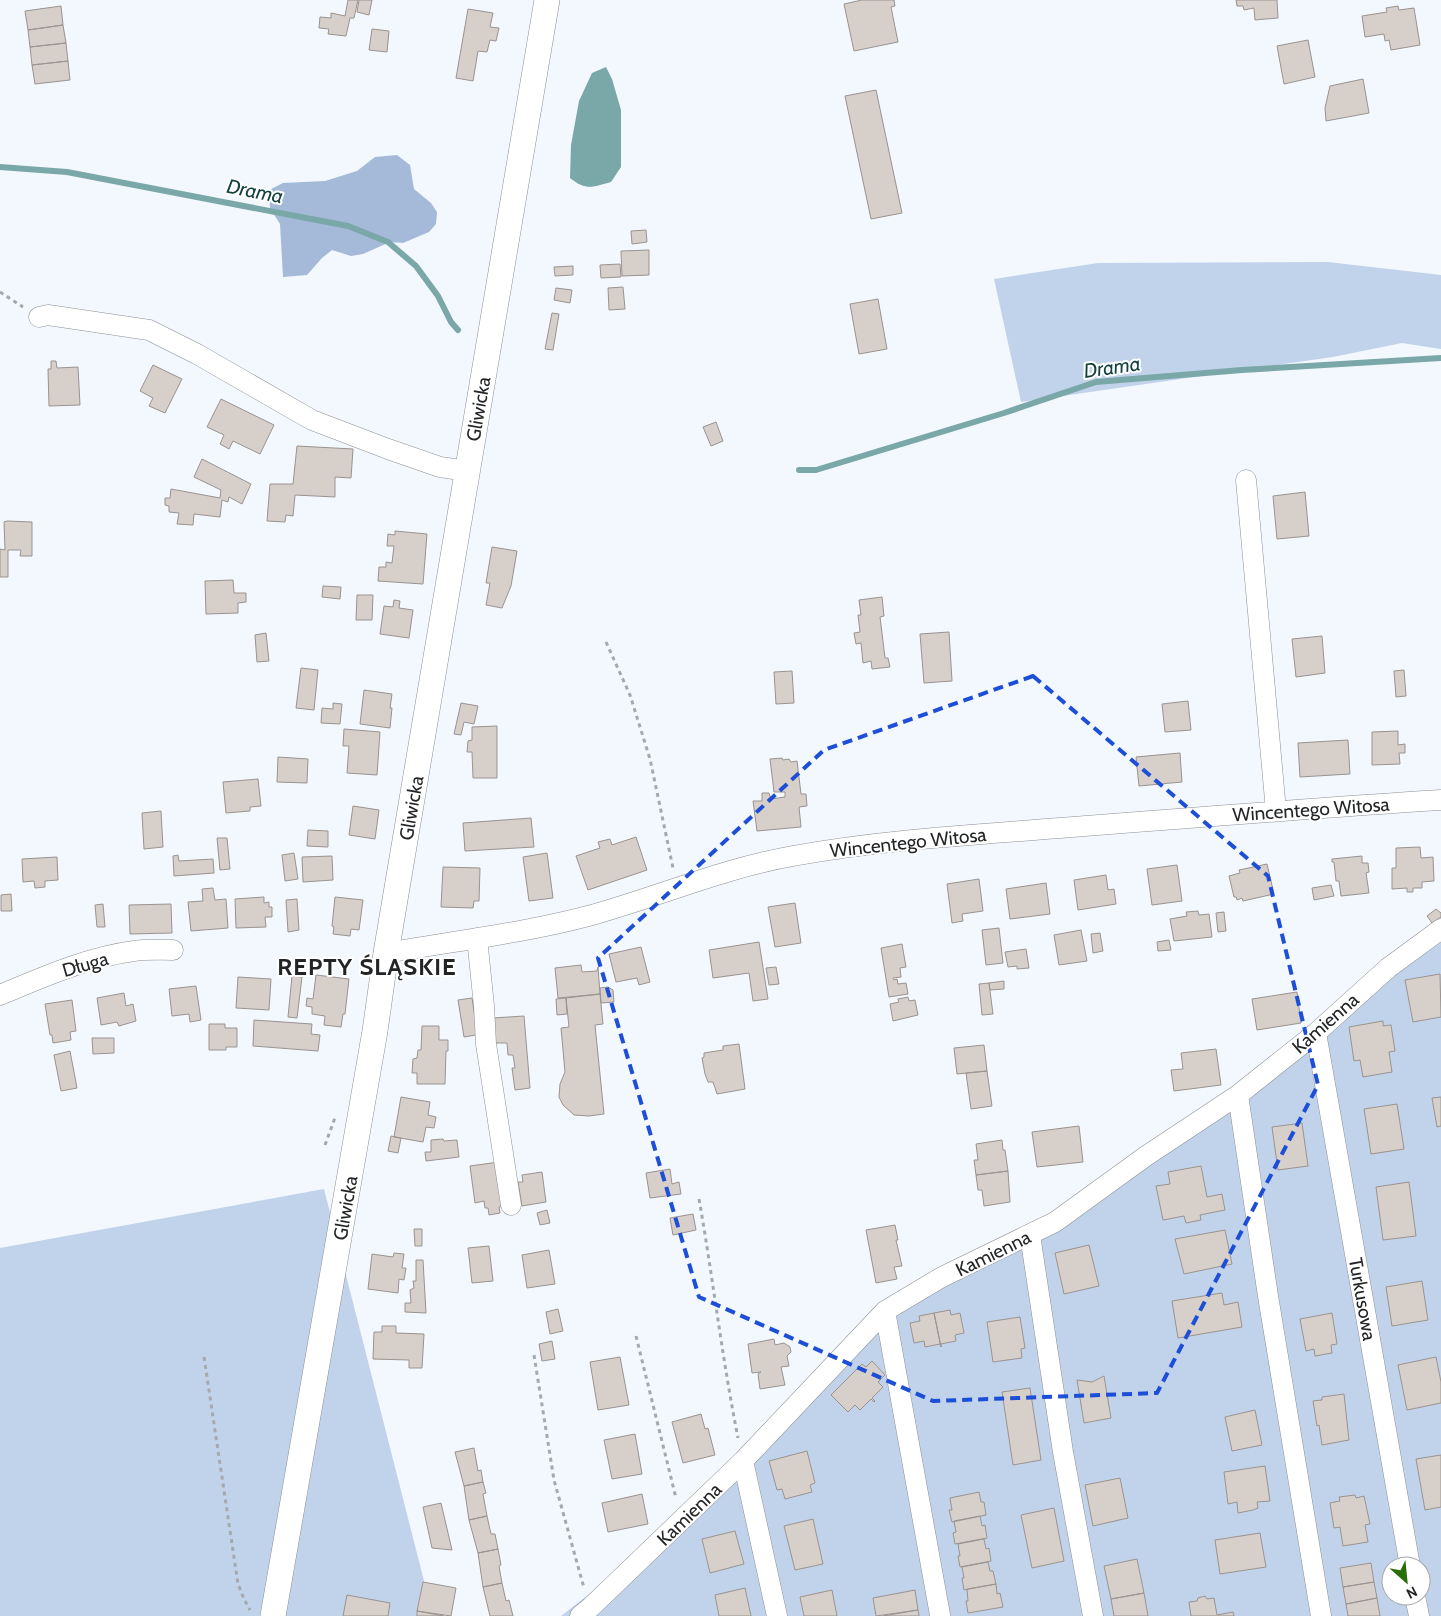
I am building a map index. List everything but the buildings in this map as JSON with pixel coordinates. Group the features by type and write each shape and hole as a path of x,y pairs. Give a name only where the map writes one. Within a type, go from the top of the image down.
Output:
{"main road":[{"name":"Gliwicka","path":"262,1614 356,1145 386,953 547,0"}],"street":[{"path":"38,317 48,315 149,330 197,354 312,420 388,450 440,467 468,471"},
{"path":"1246,480 1276,811"},
{"name":"Wincentego Witosa","path":"386,953 556,924 596,914 677,888 790,856 845,848 913,840 1441,800"},
{"name":"Kamienna","path":"585,1612 743,1461 885,1311 942,1277 1056,1222 1146,1156 1238,1095 1316,1033 1388,968 1441,929"},
{"path":"476,938 484,1006 486,1044 511,1204"},
{"name":"Długa","path":"0,995 60,970 93,960 135,950 173,950"},
{"name":"Turkusowa","path":"1316,1033 1408,1556"},
{"path":"1238,1095 1268,1296 1321,1616"},
{"path":"1030,1235 1063,1452 1093,1616"},
{"path":"885,1311 940,1615"},
{"path":"743,1461 778,1616"}],"path":[{"path":"0,292 38,317"},
{"path":"606,642 630,694 650,759 677,888"},
{"path":"700,1199 720,1339 743,1461"},
{"path":"636,1336 682,1521"},
{"path":"534,1355 554,1480 579,1576 585,1612"},
{"path":"204,1357 238,1584 244,1599 262,1614"}],"highlighted area":[{"path":"1033,676 1268,876 1318,1085 1157,1393 933,1401 699,1297 598,958 824,750"}],"shaded area":[{"path":"606,67 612,79 621,110 621,167 611,182 590,187 581,185 570,178 571,145 579,101 592,73"},
{"path":"397,155 410,165 414,189 431,203 437,212 436,224 429,232 403,243 390,242 363,254 351,256 332,250 307,275 283,277 280,224 270,208 269,190 283,183 325,181 357,171 375,157"},
{"path":"1328,262 1441,275 1441,349 1402,343 1333,357 1021,402 994,279 1098,263"},
{"path":"1441,930 1441,1616 561,1616 644,1551 867,1323 1065,1210 1166,1144"},
{"path":"324,1189 433,1616 0,1616 0,1248"}],"waterway":[{"name":"Drama","path":"0,167 67,172 348,226 388,242 416,266 438,296 451,322 458,330"},
{"name":"Drama","path":"799,470 816,470 1004,413 1096,382 1242,370 1441,358"}],"district":[{"name":"REPTY ŚLĄSKIE","path":"367,967"}]}
